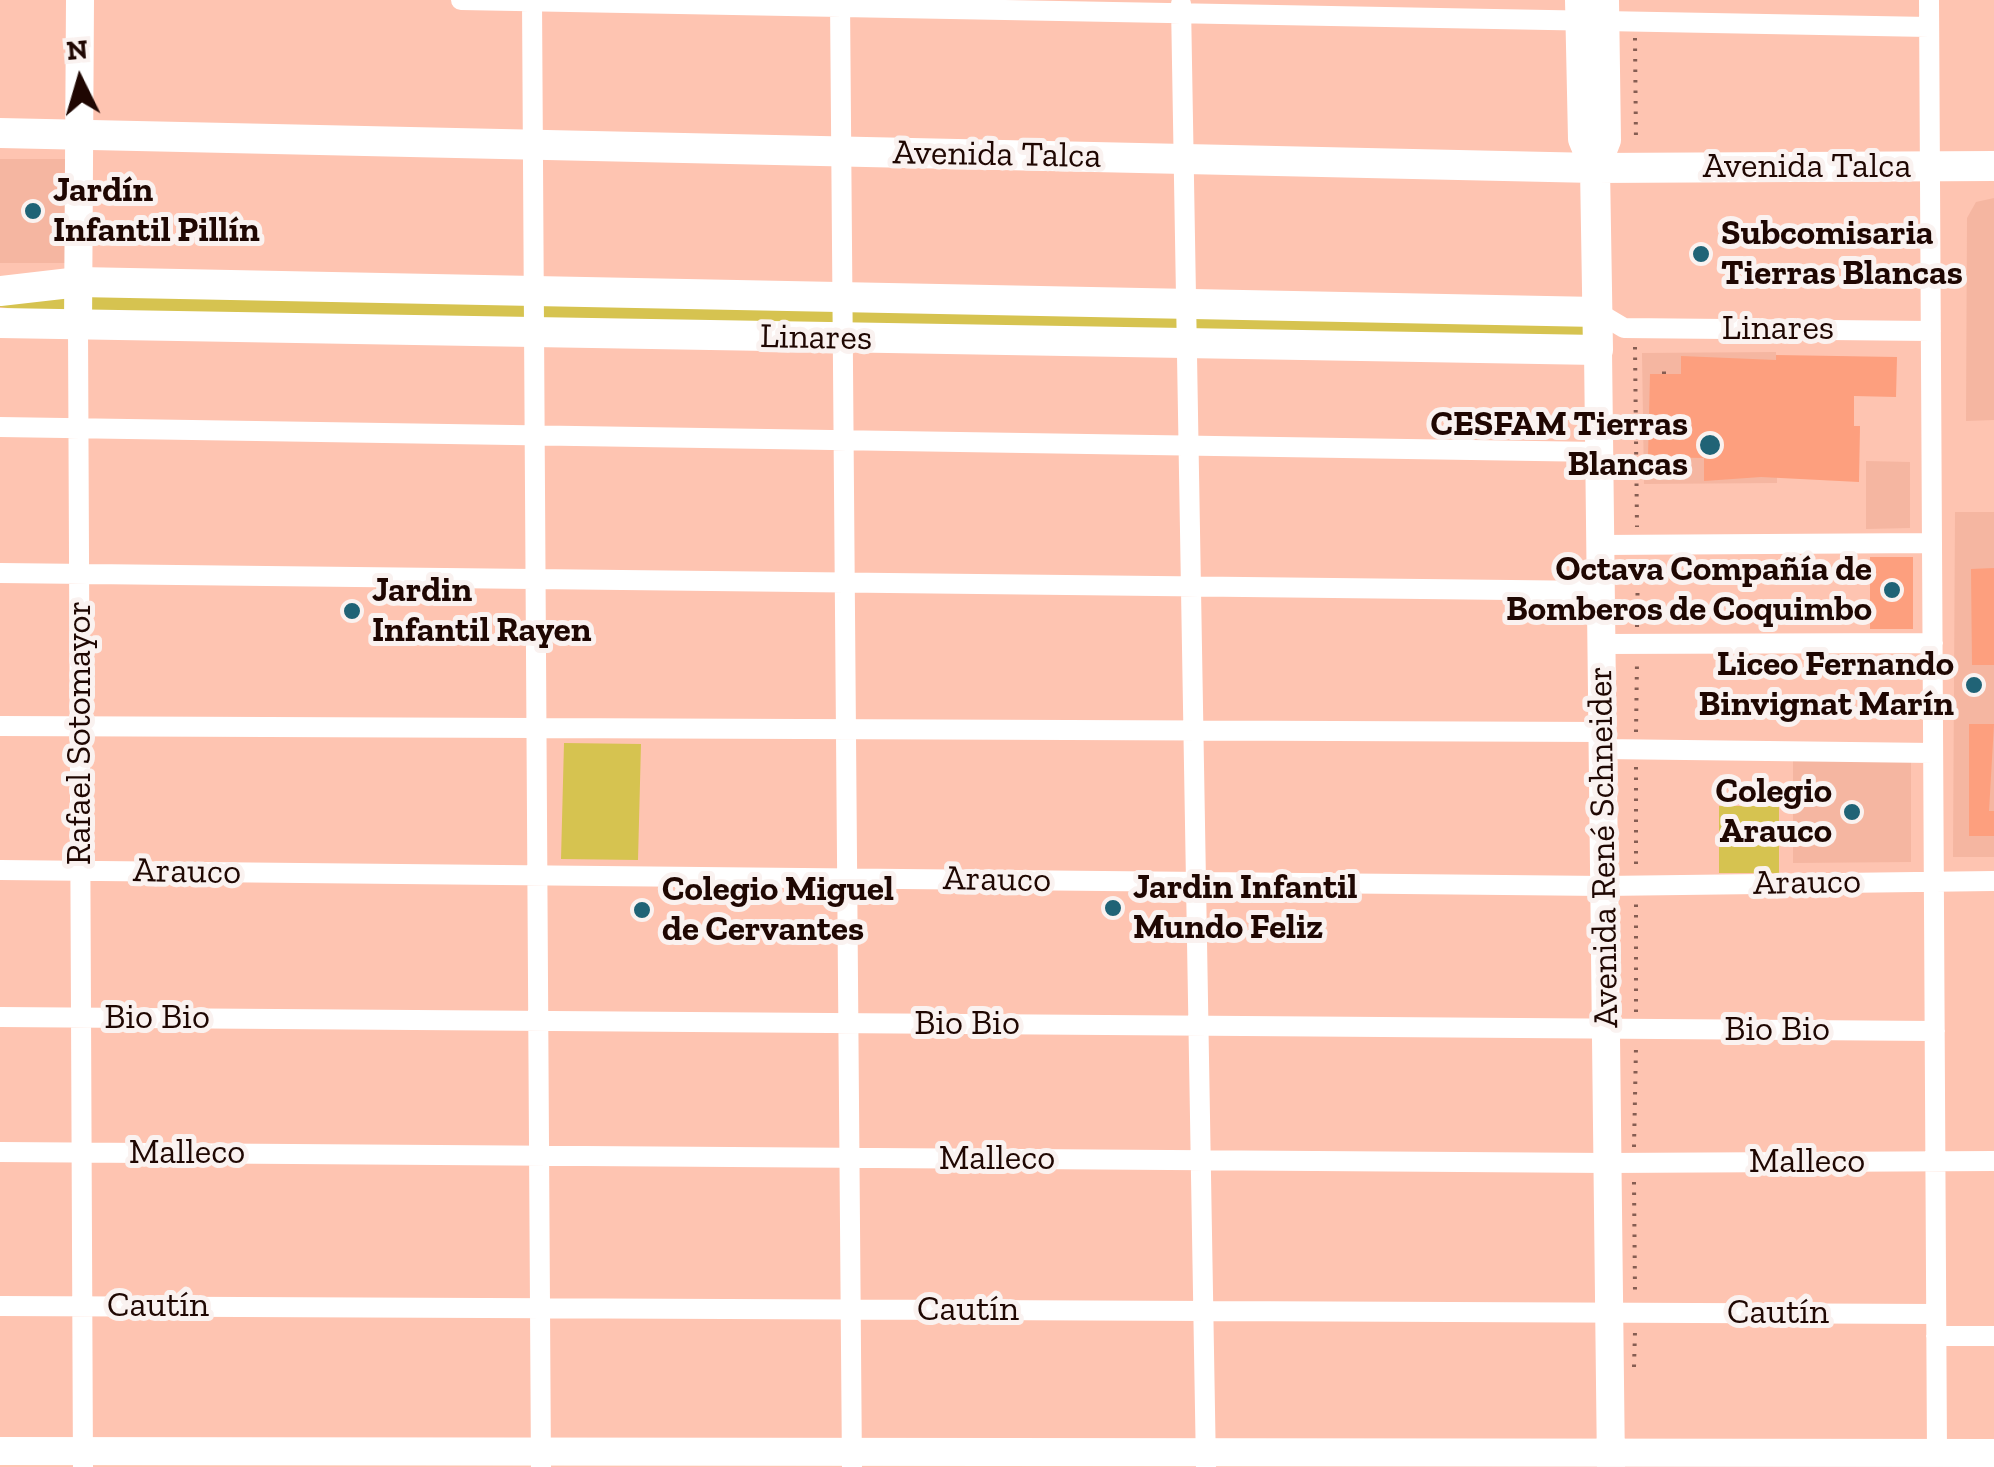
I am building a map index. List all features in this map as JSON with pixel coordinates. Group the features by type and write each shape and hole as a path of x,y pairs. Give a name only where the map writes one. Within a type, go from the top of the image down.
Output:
{"main road":[{"name":"Avenida René Schneider","path":"1598,350 1595,168 1583,139 1601,13"},
{"name":"Avenida Talca","path":"0,134 1595,168 1994,166"},
{"name":"Linares","path":"0,291 79,282 1597,312"},
{"name":"Linares","path":"0,323 1598,350"}],"street":[{"name":"Rafael Sotomayor","path":"80,0 84,1459"},
{"path":"461,0 1601,13 1929,27"},
{"path":"1929,0 1936,1336 1955,1458"},
{"path":"532,1 541,1459"},
{"path":"840,4 852,1459"},
{"path":"1181,7 1206,1460"},
{"name":"Linares","path":"1597,312 1624,328 1931,330"},
{"path":"1598,350 1624,328"},
{"name":"Avenida René Schneider","path":"1598,350 1611,1460"},
{"path":"0,427 1599,452"},
{"path":"1600,545 1932,543"},
{"path":"0,573 1600,591"},
{"path":"1601,644 1932,643"},
{"path":"0,726 1193,730 1933,753"},
{"name":"Arauco","path":"0,870 1604,886 1994,881"},
{"name":"Bio Bio","path":"0,1017 1935,1031"},
{"name":"Malleco","path":"0,1152 1994,1162"},
{"name":"Cautín","path":"0,1306 1936,1314"},
{"path":"1936,1336 1994,1336"},
{"path":"0,1451 84,1459 1611,1460 1955,1458 1994,1453"}],"path":[{"path":"1601,13 1636,168"},
{"path":"1664,366 1664,374"}],"shaded area":[{"name":"Jardín Infantil Pillín","path":"0,159 66,159 66,263 0,263"},
{"path":"1994,198 1994,420 1966,421 1967,218 1976,202"},
{"path":"88,294 1584,318 1584,341 89,319 0,307 0,301"},
{"name":"CESFAM Tierras Blancas","path":"1776,352 1777,483 1644,484 1642,353"},
{"path":"1866,461 1910,462 1910,528 1866,529"},
{"name":"Liceo Fernando Binvignat Marín","path":"1955,512 1994,512 1994,857 1953,857"},
{"path":"564,743 641,744 638,860 561,859"},
{"name":"Colegio Arauco","path":"1793,761 1911,761 1911,862 1793,863"},
{"path":"1719,806 1779,806 1779,873 1719,873"}],"building":[{"path":"1776,355 1897,357 1896,397 1854,396 1854,426 1860,426 1859,482 1761,477 1704,481 1704,458 1648,457 1650,374 1681,374 1681,356 1776,360"},
{"name":"Octava Compañía de Bomberos de Coquimbo","path":"1870,557 1913,557 1913,629 1870,629"},
{"path":"1994,568 1994,665 1972,665 1971,569"},
{"path":"1969,724 1994,724 1989,811 1994,811 1994,836 1969,836"}],"place":[{"name":"Jardín Infantil Pillín","path":"33,211"},
{"name":"Subcomisaria Tierras Blancas","path":"1701,254"},
{"name":"CESFAM Tierras Blancas","path":"1710,445"},
{"name":"Octava Compañía de Bomberos de Coquimbo","path":"1892,590"},
{"name":"Jardin Infantil Rayen","path":"352,611"},
{"name":"Liceo Fernando Binvignat Marín","path":"1974,685"},
{"name":"Colegio Arauco","path":"1852,812"},
{"name":"Jardin Infantil Mundo Feliz","path":"1113,908"},
{"name":"Colegio Miguel de Cervantes","path":"642,910"}]}
